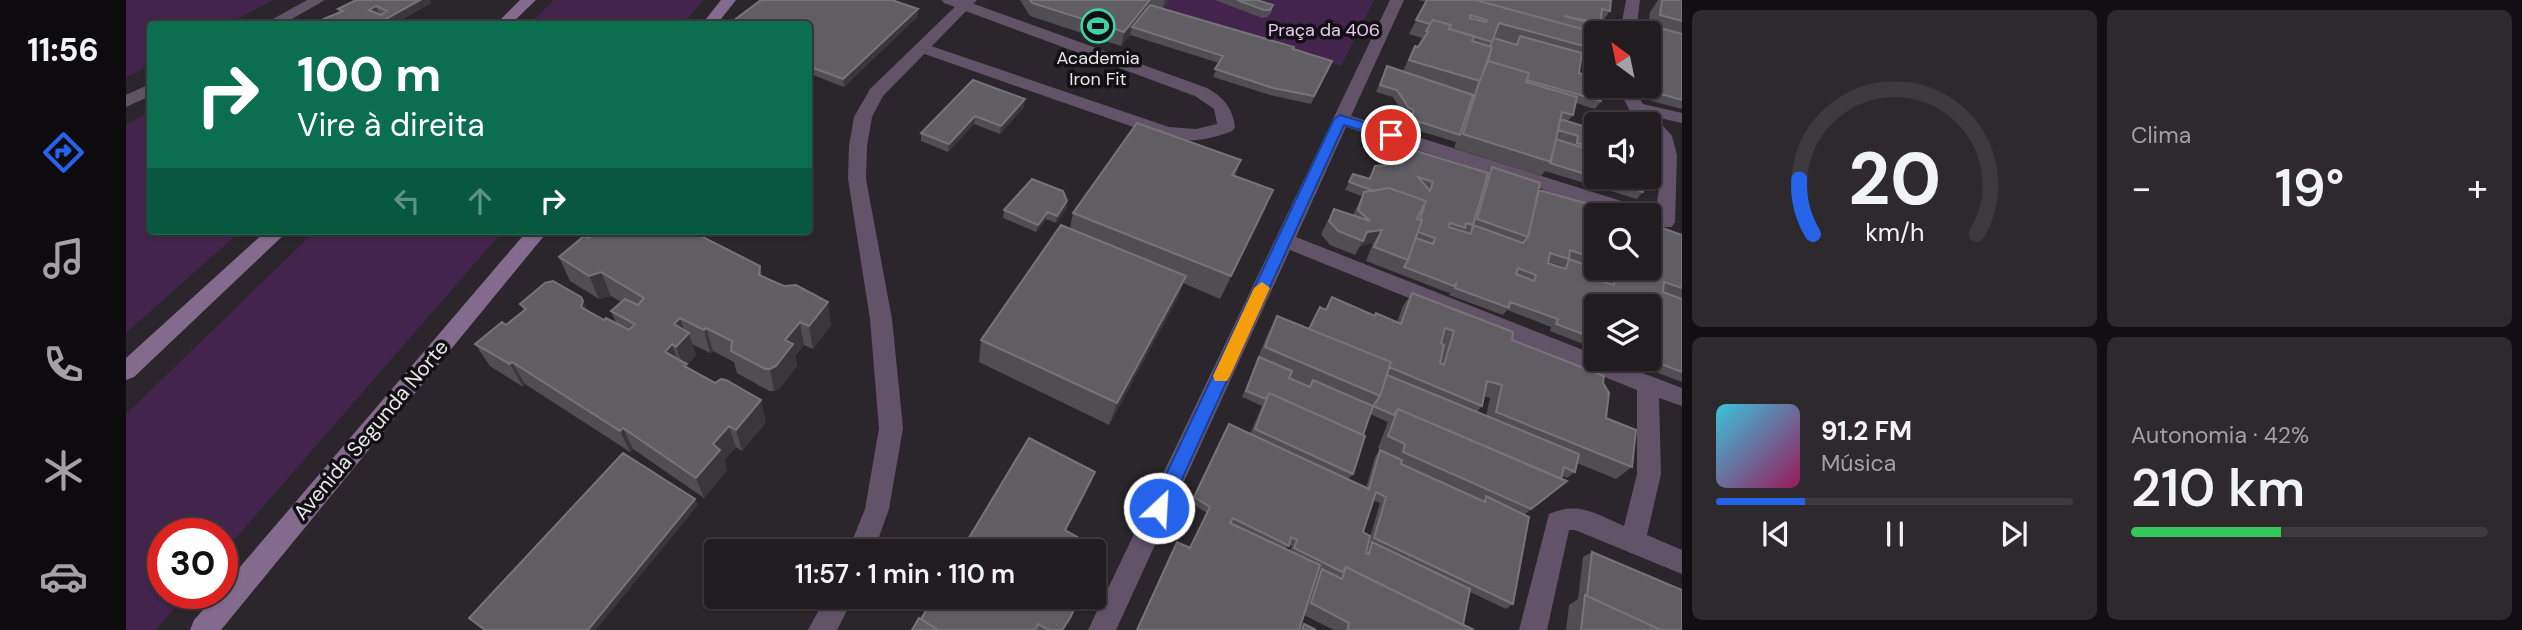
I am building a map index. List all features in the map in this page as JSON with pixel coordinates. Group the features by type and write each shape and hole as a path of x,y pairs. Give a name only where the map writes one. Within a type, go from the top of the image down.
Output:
{"main road":[{"path":"506,21 529,0"},
{"path":"712,21 730,0"},
{"path":"126,371 274,235"},
{"name":"Avenida Segunda Norte","path":"205,630 535,235"}],"street":[{"path":"278,21 318,0"},
{"path":"1102,630 1397,0"},
{"path":"1630,21 1633,0"},
{"path":"866,539 877,509 891,428 881,318 857,179 858,146 863,117 876,93 922,48 961,2 1201,92 1217,101 1226,113 1226,127 1209,134 1187,137 1165,132 922,48"},
{"path":"126,102 147,91"},
{"path":"1631,98 1636,107 1663,136 1668,155 1665,222"},
{"path":"1636,107 1682,118"},
{"path":"1340,119 1605,203"},
{"path":"1284,240 1682,397"},
{"path":"1632,541 1642,511 1649,474 1648,385"},
{"path":"1533,630 1559,522 1567,518 1576,519 1682,562"},
{"path":"822,630 834,609"}],"green space":[{"path":"126,0 274,0 233,21 147,21 147,67 126,78"},
{"path":"554,0 704,0 686,21 532,21"},
{"name":"Praça da 406","path":"1125,0 1374,0 1341,66"},
{"path":"147,113 147,235 236,235 126,333 126,125"},
{"path":"311,235 500,235 238,536 238,518 147,518 147,609 174,609 156,630 126,630 126,414"}],"building":[{"path":"356,0 420,0 382,21 319,21 343,11 338,9","holes":["376,6 387,11 381,15 369,10"]},
{"path":"761,0 892,0 918,9 843,79 812,67 812,21 733,21"},
{"path":"1030,0 1150,0 1124,32 1032,3"},
{"path":"1237,0 1257,0 1273,5 1270,10 1264,10"},
{"path":"1427,0 1475,0 1584,29 1584,46 1499,23 1492,42 1449,29 1451,25 1433,20 1430,24 1416,20","holes":["1470,15 1487,20 1486,22 1470,18"]},
{"path":"1475,0 1611,0 1610,11 1602,9 1601,19 1606,20 1590,21 1564,16 1584,21 1584,29"},
{"path":"1662,0 1682,0 1682,21 1660,15"},
{"path":"1150,5 1294,47 1293,49 1332,61 1314,96 1273,88 1215,69 1223,56 1132,27"},
{"path":"1433,20 1451,25 1449,29 1474,36 1472,41 1492,47 1480,81 1409,60"},
{"path":"1661,28 1682,34 1682,100 1661,94"},
{"path":"1520,36 1582,53 1579,73 1584,74 1584,96 1527,80 1529,73 1488,61 1494,38 1517,45"},
{"path":"1488,61 1529,73 1526,82 1577,97 1573,115 1562,112 1551,162 1463,134"},
{"path":"1387,66 1473,95 1460,135 1411,119 1414,110 1408,107 1397,90 1380,85"},
{"path":"973,80 1025,99 1001,126 975,116 949,144 921,133"},
{"path":"1560,119 1584,126 1584,145 1577,143 1578,136 1558,130"},
{"path":"1137,123 1241,160 1232,175 1273,190 1231,276 1073,213"},
{"path":"1556,139 1584,148 1584,174 1550,163"},
{"path":"1410,149 1488,173 1473,225 1523,243 1528,237 1539,190 1585,203 1584,255 1570,250 1569,259 1584,265 1584,280 1614,285 1615,280 1661,280 1661,228 1682,235 1682,288 1664,282 1663,292 1682,299 1682,372 1661,364 1661,294 1584,294 1584,334 1556,324 1558,319 1510,302 1509,308 1455,288 1456,284 1454,286 1404,267 1416,238 1433,244 1435,238 1418,232 1426,201 1389,188 1374,191 1349,182 1353,174 1370,179 1375,166 1403,164","holes":["1418,177 1433,182 1430,191","1450,223 1465,228 1466,223 1473,225 1471,234 1449,227","1550,253 1569,259 1566,269 1548,263","1518,268 1536,275 1534,281 1516,274"]},
{"path":"1492,167 1540,183 1528,237 1477,219"},
{"path":"1032,179 1063,191 1067,201 1057,216 1048,212 1038,225 1004,210"},
{"path":"1389,188 1426,201 1417,219 1422,220 1408,260 1374,247 1382,230 1367,232 1363,241 1338,231 1329,221 1334,209 1370,221 1358,210 1364,192"},
{"path":"1061,225 1186,276 1117,403 981,340"},
{"path":"593,235 699,235 760,266 759,275 784,286 796,285 828,302 809,326 800,322 785,340 793,344 776,366 770,369 731,351 732,341 706,328 704,330 680,318 674,324 689,333 676,347 672,344 665,352 715,383 721,379 726,380 761,400 736,430 729,426 713,444 720,450 696,478 623,428 620,431 512,362 510,364 475,344 502,322 506,325 526,309 520,304 545,283 553,281 581,297 581,307 629,330 635,324 611,311 625,299 638,305 644,298 601,272 589,276 559,257 584,236 589,238"},
{"path":"1412,293 1513,332 1512,340 1584,368 1584,371 1604,376 1603,383 1609,393 1606,418 1636,430 1632,467 1496,412 1502,385 1487,381 1482,406 1389,367 1391,362 1309,329 1320,307 1326,310 1332,297 1375,316 1376,313 1401,324","holes":["1445,328 1454,331 1444,365 1440,363"]},
{"path":"1277,316 1391,362 1380,396 1265,347"},
{"path":"1259,357 1292,371 1289,378 1310,387 1313,380 1373,406 1363,435 1269,393 1266,399 1246,391"},
{"path":"1387,375 1579,454 1575,472 1564,467 1561,479 1398,409 1394,415 1373,406 1380,396"},
{"path":"1269,393 1365,436 1353,474 1255,429"},
{"path":"1398,409 1567,481 1531,509 1403,452 1405,444 1388,436"},
{"path":"1229,424 1369,489 1380,450 1402,460 1401,464 1485,502 1486,496 1529,517 1513,604 1374,538 1386,497 1376,492 1363,532 1370,536 1366,553 1369,554 1372,542 1470,589 1463,625 1346,567 1342,572 1294,548 1297,540 1291,537 1289,546 1233,518 1230,523 1320,565 1299,630 1137,630 1177,542 1190,548 1210,507 1194,497"},
{"path":"1029,438 1095,472 1065,530 1081,539 968,539"},
{"path":"623,453 695,499 588,630 485,630 469,618"},
{"path":"1592,552 1682,590 1682,630 1661,630 1587,596"},
{"path":"1346,567 1474,630 1347,630 1349,623 1311,603 1322,569 1342,579"},
{"path":"1585,595 1661,630 1581,630"},
{"path":"927,609 1074,609 1062,630 1049,630 1038,624 1035,630 938,630 921,619"},
{"path":"919,618 938,630 912,630"},
{"path":"1304,624 1316,630 1302,630"}],"slow traffic":[{"path":"1221,376 1262,288"}],"place":[{"name":"Academia Iron Fit","path":"1098,26"}],"route":[{"path":"1159,508 1340,119 1391,135"}]}
